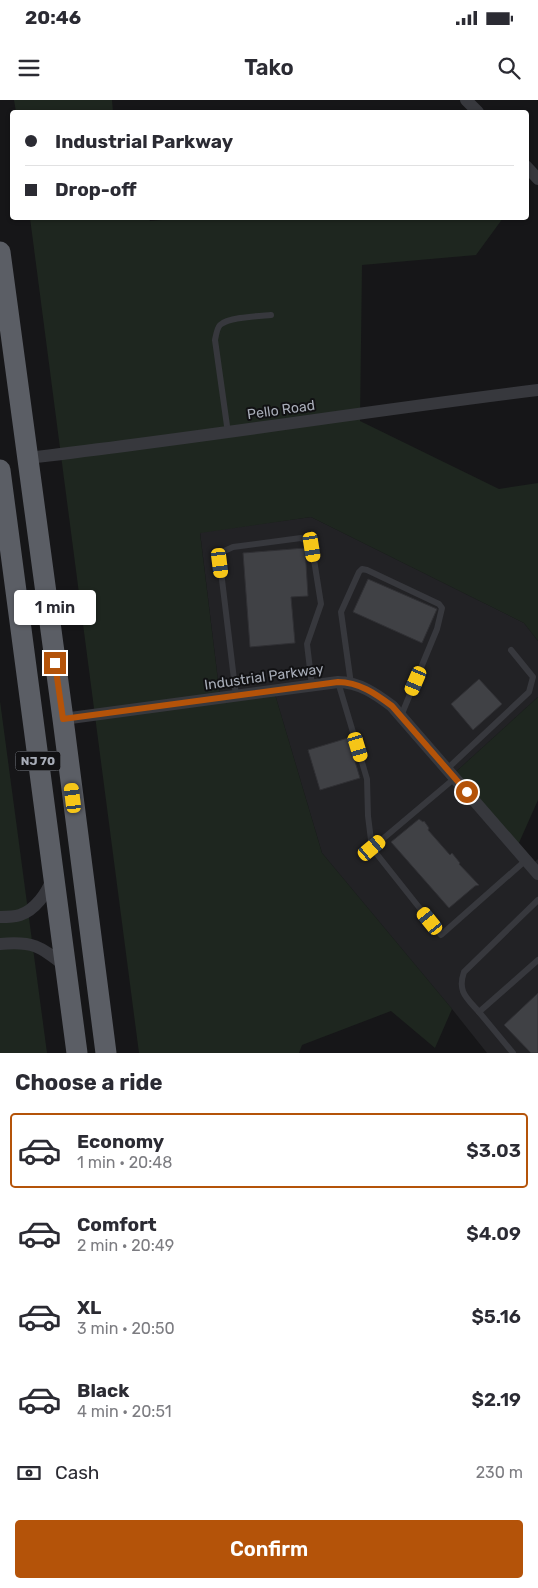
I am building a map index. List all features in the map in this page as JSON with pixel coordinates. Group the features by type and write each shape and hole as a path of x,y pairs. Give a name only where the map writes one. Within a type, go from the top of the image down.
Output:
{"highway":[{"name":"NJ 70","path":"0,252 106,1053"},
{"name":"NJ 70","path":"0,470 76,1053"}],"street":[{"path":"466,100 476,110"},
{"path":"529,169 538,179"},
{"name":"Pello Road","path":"28,458 228,433 538,390"},
{"name":"Industrial Parkway","path":"63,719 338,682 356,684 379,696 392,706 538,874"},
{"path":"0,918 21,915 36,905 48,890 53,875"},
{"path":"0,944 22,942 44,949 65,966"}],"lane":[{"path":"228,433 215,340 217,331 220,324 228,320 271,315"},
{"path":"236,696 220,563 222,552 233,547 301,538 312,547 321,604 307,644 312,686"},
{"path":"351,684 341,612 362,569 439,604 442,608 437,629 401,716"},
{"path":"372,848 451,774 530,692 532,677 511,650"},
{"path":"338,682 367,779 368,816 372,848 441,935 526,860"},
{"path":"513,1053 462,992 460,981 464,972 538,900"},
{"path":"479,1012 538,960"}],"shaded area":[{"path":"14,100 112,100 113,110 16,110"},
{"path":"30,220 502,220 476,255 362,265 360,421 499,489 538,483 538,641 524,623 311,517 200,533 220,697 274,691 322,853 452,1009 435,1048 391,1011 302,1045 299,1053 139,1053"},
{"path":"311,517 524,623 538,641 538,697 449,778 528,868 538,859 538,1053 487,1053 322,853 274,691 220,697 200,532"},
{"path":"538,697 538,800 514,854 449,778"},
{"path":"0,701 47,1053 0,1053"}],"building":[{"path":"305,548 308,596 291,597 295,643 250,647 243,553"},
{"path":"368,579 437,609 422,643 353,612"},
{"path":"479,679 502,704 473,730 451,704"},
{"path":"348,738 360,778 320,790 308,750"},
{"path":"419,819 424,821 429,828 428,830 450,855 452,853 459,864 479,885 475,886 449,908 391,842"},
{"path":"538,993 538,1053 531,1053 504,1025"}],"route":[{"path":"55,663 63,719 338,682 356,684 379,696 392,706 467,792"}]}
